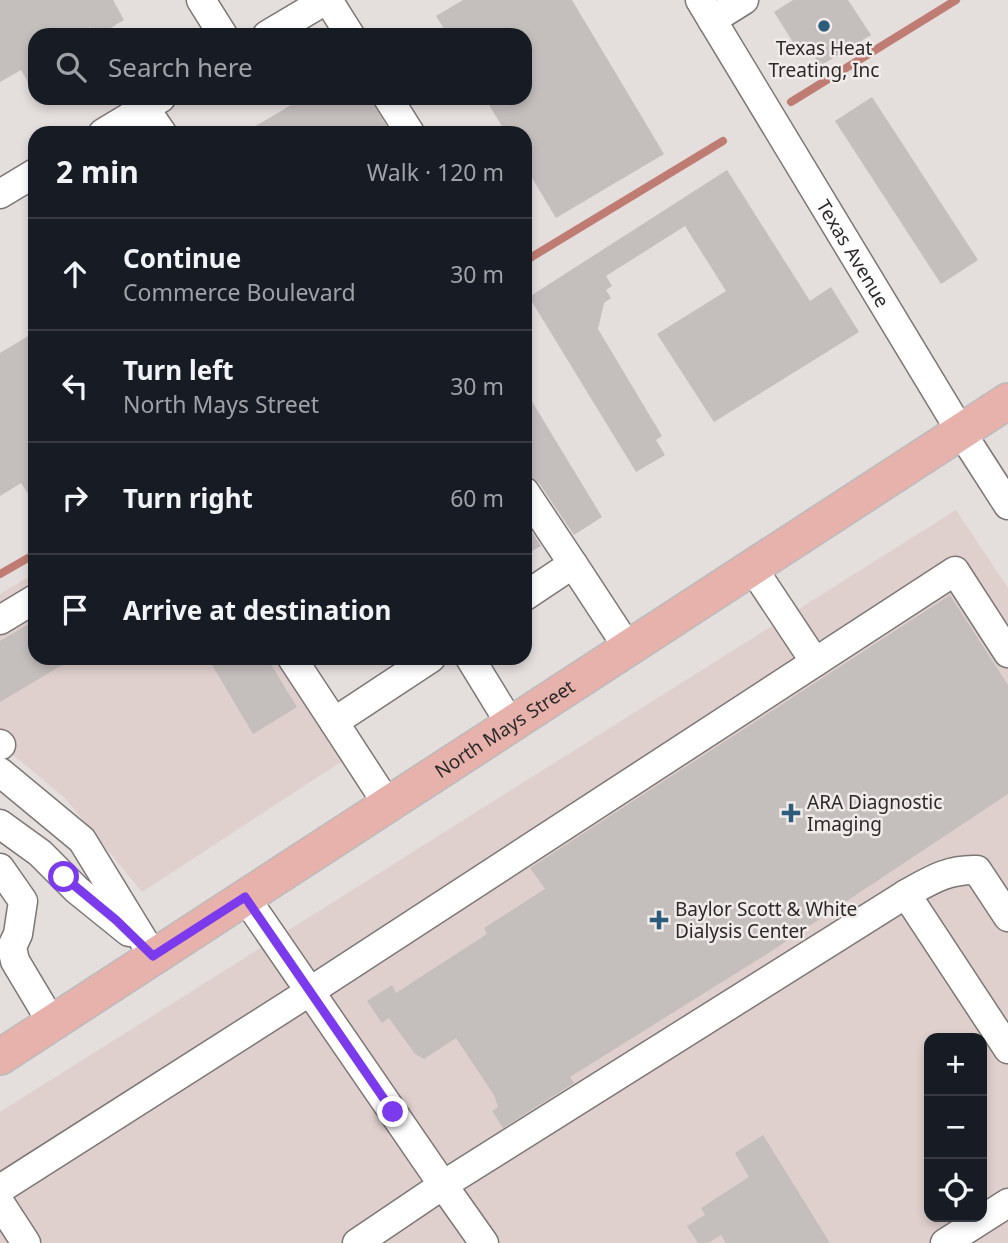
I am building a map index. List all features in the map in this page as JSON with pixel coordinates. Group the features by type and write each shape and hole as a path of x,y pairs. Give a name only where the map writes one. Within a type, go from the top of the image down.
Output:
{"main road":[{"name":"North Mays Street","path":"0,1057 1008,401"}],"street":[{"path":"201,0 219,28"},
{"path":"279,28 327,0 345,28"},
{"path":"706,10 744,0"},
{"name":"Texas Avenue","path":"706,10 961,432 1008,505"},
{"path":"115,126 150,105"},
{"path":"154,105 160,126"},
{"path":"392,105 406,126"},
{"path":"0,194 28,177"},
{"path":"532,502 628,648"},
{"path":"532,591 573,564"},
{"path":"752,567 815,662"},
{"path":"0,1189 309,992 955,571 1008,653"},
{"path":"0,620 28,602"},
{"path":"297,665 388,805"},
{"path":"334,722 420,665"},
{"path":"474,665 511,725"},
{"path":"0,772 82,840 153,956"},
{"path":"0,824 40,853 153,956"},
{"path":"0,868 23,901 18,934 12,947 15,961 52,1023"},
{"path":"356,1243 443,1185 941,874 956,869 977,870 1008,917"},
{"path":"906,894 1008,1049"},
{"path":"245,897 443,1185 474,1239"},
{"path":"0,1203 26,1243"},
{"path":"945,1243 1002,1214"}],"shaded area":[{"path":"956,510 1008,588 1008,1243 0,1243 0,1112"},
{"path":"28,577 28,665 299,665 350,756 142,892 65,798 0,744 0,594"}],"building":[{"path":"0,0 113,0 124,20 111,28 28,28 28,82 21,70 0,82"},
{"path":"463,0 572,0 664,154 556,218 532,178 532,126 502,126 489,105 532,105 532,28 444,28 436,16"},
{"name":"Texas Heat Treating, Inc","path":"793,0 848,0 871,35 820,66 810,49 801,55 774,12"},
{"path":"872,97 978,260 941,284 835,121"},
{"path":"291,105 375,105 386,126 256,126"},
{"path":"727,170 810,301 831,287 859,332 714,422 657,334 726,291 685,226 606,276 612,286 606,290 611,298 604,303 598,329 662,436 656,440 665,455 636,472 532,302 532,295"},
{"path":"28,336 28,494 21,483 0,496 0,353"},
{"path":"532,402 602,517 574,535 539,483 532,480"},
{"path":"532,532 541,546 532,551"},
{"path":"950,595 1008,685 1008,794 773,950 570,1077 574,1083 503,1128 492,1111 498,1107 494,1095 456,1038 424,1059 415,1054 389,1018 382,1023 367,1001 392,985 396,993 487,934 484,928 545,889 530,868"},
{"path":"28,624 28,665 62,665 0,702 0,641"},
{"path":"212,665 271,665 297,707 253,734"},
{"path":"763,1135 830,1243 726,1243 721,1235 708,1243 698,1243 687,1226 705,1215 701,1208 749,1177 735,1153"}],"waterway":[{"path":"791,102 956,0"},
{"path":"532,257 723,141"},
{"path":"0,574 28,558"}],"place":[{"name":"Texas Heat Treating, Inc","path":"824,26"},
{"name":"ARA Diagnostic Imaging","path":"791,813"},
{"name":"Baylor Scott & White Dialysis Center","path":"659,920"}],"route":[{"path":"64,877 116,920 153,956 245,897 393,1112"}]}
